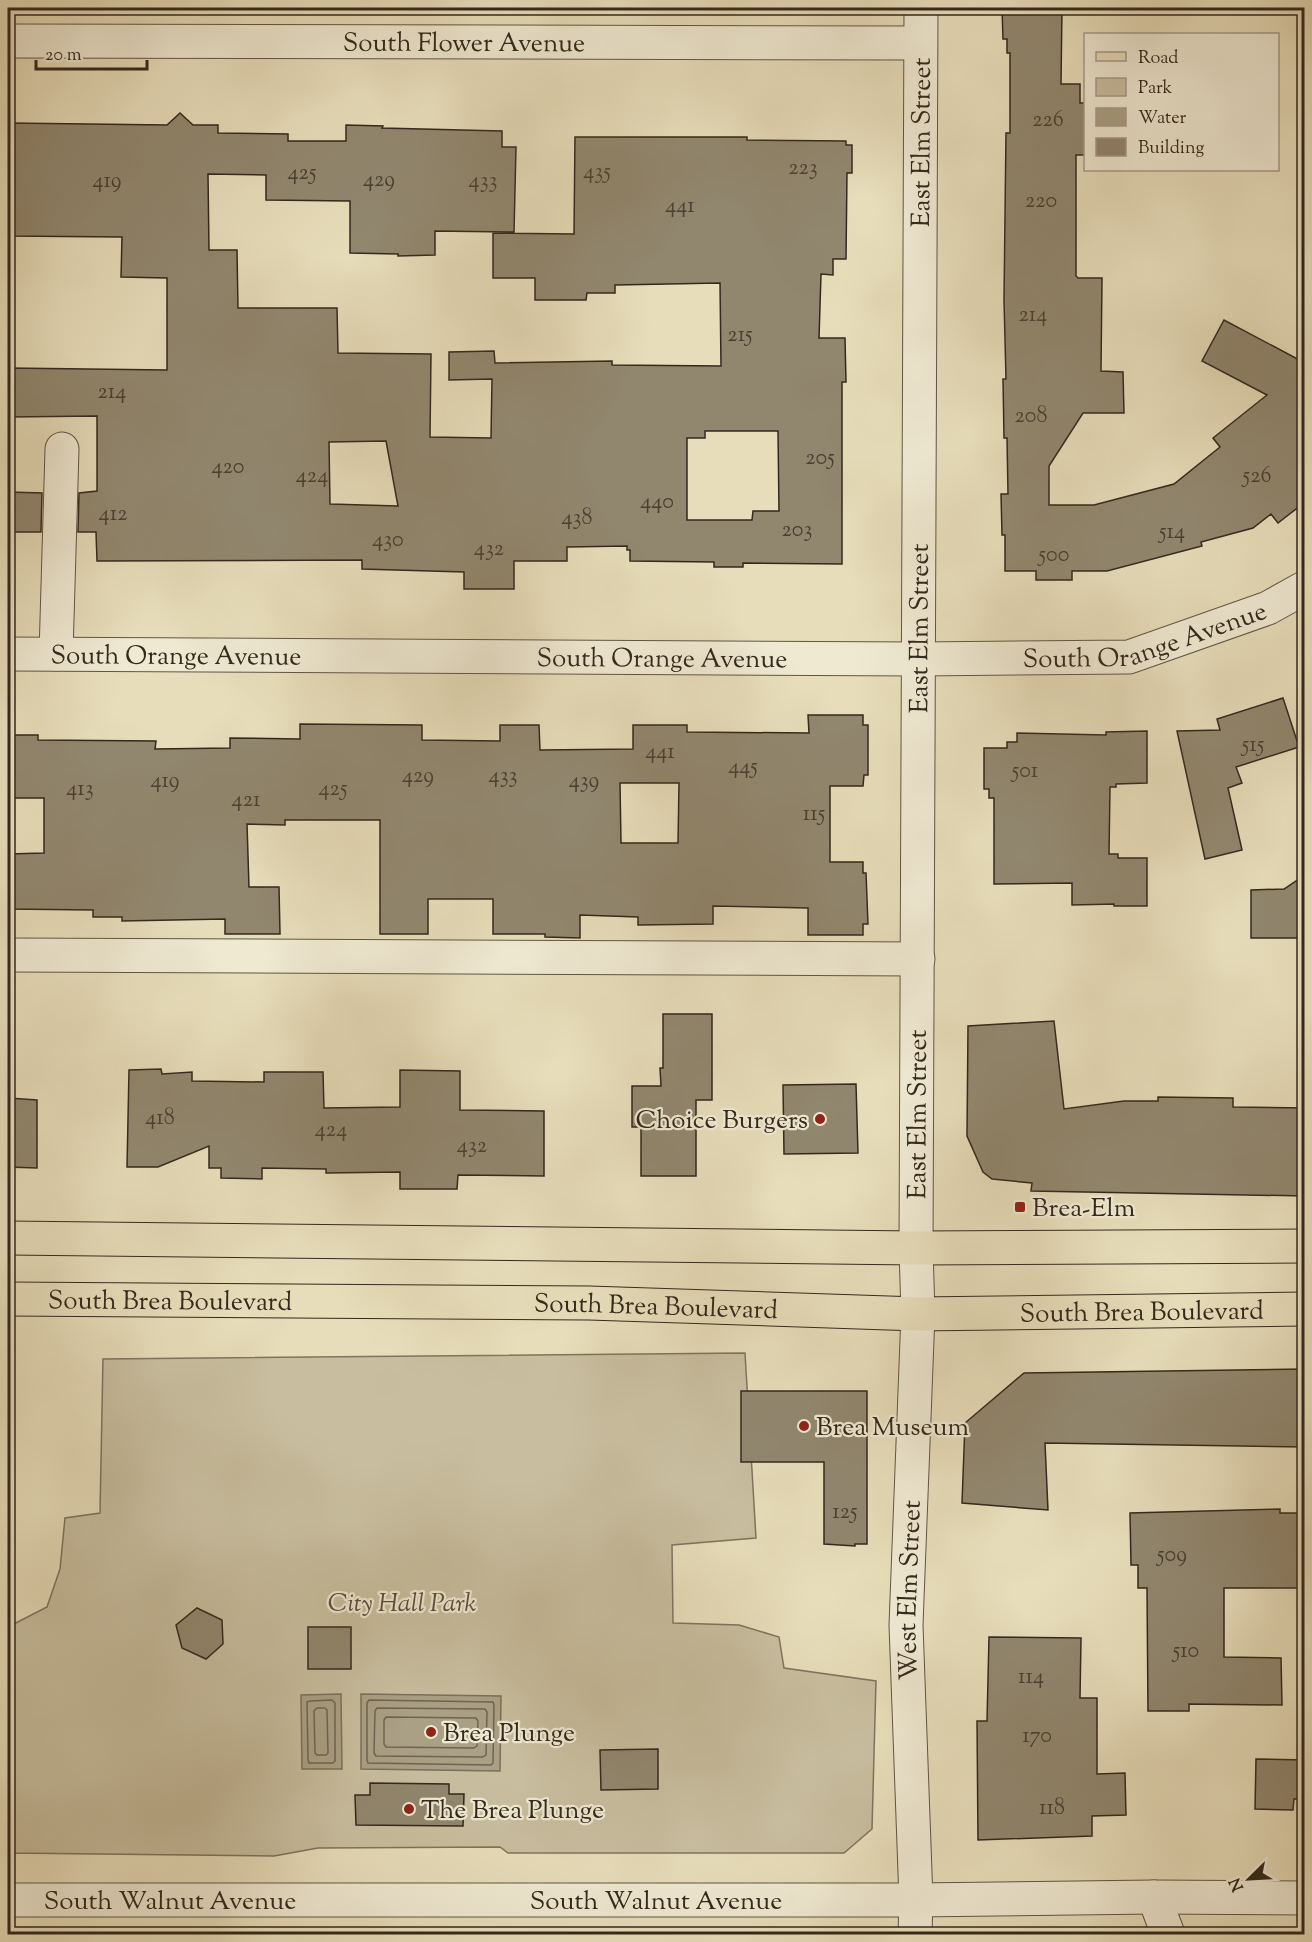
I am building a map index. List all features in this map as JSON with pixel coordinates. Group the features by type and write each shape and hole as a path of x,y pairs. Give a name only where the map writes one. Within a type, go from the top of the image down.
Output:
{"main road":[{"path":"8,1238 916,1248 1305,1246"},
{"name":"South Brea Boulevard","path":"8,1299 589,1303 918,1314 1305,1309"}],"street":[{"name":"East Elm Street","path":"916,1248 921,8"},
{"name":"South Flower Avenue","path":"8,41 920,43"},
{"path":"56,654 62,449"},
{"name":"South Orange Avenue","path":"8,654 919,659 1129,657 1268,608 1305,588"},
{"path":"8,955 918,959"},
{"name":"West Elm Street","path":"915,1935 916,1900 906,1625 918,1314 916,1248"},
{"path":"1154,1897 1168,1935"},
{"name":"South Walnut Avenue","path":"8,1900 1305,1898"}],"green space":[{"name":"City Hall Park","path":"745,1353 756,1538 672,1545 673,1623 739,1625 779,1637 784,1668 876,1681 872,1829 844,1853 508,1853 500,1847 318,1848 274,1856 8,1853 8,1627 47,1607 60,1569 65,1518 100,1513 103,1359"}],"water":[{"path":"341,1694 342,1769 302,1769 301,1695"},
{"name":"Brea Plunge","path":"361,1694 501,1696 500,1771 361,1769"}],"building":[{"path":"1002,8 1062,8 1061,84 1080,84 1080,103 1084,103 1084,155 1076,155 1076,276 1078,278 1102,278 1101,371 1123,372 1124,413 1083,413 1049,466 1049,505 1094,505 1174,484 1220,447 1213,438 1267,395 1202,361 1224,320 1305,363 1305,502 1278,523 1271,514 1253,528 1201,542 1202,546 1107,571 1072,571 1072,580 1036,580 1036,571 1005,571 1005,535 1002,535 1001,494 1008,494 1003,379 1006,379 1004,300 1006,133 1010,133 1010,53 1007,53 1007,39 1003,39"},
{"path":"180,113 193,125 218,125 218,133 288,134 288,141 346,141 346,125 502,131 502,147 516,147 514,232 435,231 435,255 398,256 398,254 350,253 350,201 266,200 266,175 208,174 209,250 237,250 238,308 337,308 338,353 431,354 430,437 491,438 492,379 449,380 449,352 494,351 495,363 612,361 612,365 721,366 720,283 615,285 615,293 587,293 586,300 535,300 535,278 493,278 493,233 574,234 575,137 747,137 747,140 846,141 846,145 852,145 852,173 847,173 846,259 833,259 833,275 821,274 819,338 845,338 846,382 842,382 842,564 743,563 743,567 714,567 714,562 630,561 630,550 627,550 627,546 567,547 567,561 514,561 514,589 464,589 464,572 362,569 362,560 97,561 96,532 78,532 79,493 97,491 97,416 8,417 8,368 167,370 167,278 121,277 122,237 8,236 8,123 167,125","holes":["705,431 778,431 779,511 753,511 752,520 687,520 687,438 705,438","386,441 398,506 330,504 329,442"]},
{"path":"8,492 42,493 41,532 8,532"},
{"path":"1283,698 1299,747 1236,767 1242,783 1228,788 1242,850 1205,859 1177,731 1220,730 1217,719"},
{"path":"808,715 863,715 863,725 868,725 868,775 864,775 863,786 830,786 830,862 863,862 863,873 866,873 868,924 863,924 863,935 808,935 808,908 713,906 713,924 638,925 638,917 580,915 580,938 545,937 545,934 493,934 493,899 428,899 428,934 380,934 380,820 285,820 285,825 247,824 249,887 279,887 280,934 225,934 225,919 122,921 122,917 93,917 93,910 8,909 8,854 44,853 44,798 8,798 8,735 38,735 38,740 156,741 155,749 230,748 230,738 300,739 300,724 422,725 422,740 500,741 500,725 539,725 540,750 633,749 633,725 687,725 687,732 809,733","holes":["620,783 679,783 678,843 621,843"]},
{"path":"1147,731 1147,783 1116,784 1116,787 1110,787 1109,854 1118,854 1118,858 1147,858 1147,906 1072,905 1072,883 994,884 994,798 989,798 989,789 984,789 984,748 1007,748 1007,742 1017,742 1017,733 1106,735 1106,732"},
{"path":"1305,875 1305,938 1251,938 1251,890 1284,889"},
{"path":"663,1014 712,1014 712,1100 696,1100 696,1176 641,1176 641,1127 632,1127 632,1086 661,1086"},
{"path":"1054,1021 1064,1109 1124,1101 1158,1101 1158,1097 1233,1098 1233,1107 1305,1108 1305,1196 1031,1191 1032,1183 992,1179 983,1172 967,1136 968,1026"},
{"path":"161,1069 162,1074 192,1072 192,1081 264,1082 264,1072 323,1072 324,1108 400,1107 400,1070 460,1071 460,1110 544,1111 544,1176 458,1175 457,1189 400,1189 400,1172 326,1173 326,1169 262,1168 262,1179 221,1178 221,1168 209,1168 209,1146 158,1167 127,1167 129,1070"},
{"name":"Choice Burgers","path":"856,1084 858,1153 784,1154 783,1085"},
{"path":"8,1098 37,1100 37,1168 8,1167"},
{"path":"1305,1369 1305,1447 1045,1443 1048,1510 962,1503 965,1423 1024,1373"},
{"name":"Brea Museum","path":"741,1391 867,1391 867,1544 855,1544 855,1546 824,1544 824,1462 741,1462"},
{"path":"1280,1509 1280,1513 1305,1513 1305,1588 1224,1588 1224,1657 1281,1658 1282,1705 1189,1704 1189,1711 1148,1711 1147,1588 1138,1588 1138,1565 1131,1565 1130,1513"},
{"path":"197,1608 222,1620 223,1644 206,1659 182,1648 176,1625"},
{"path":"308,1627 351,1627 351,1669 308,1669"},
{"path":"989,1637 1081,1638 1080,1698 1097,1698 1097,1774 1125,1773 1126,1815 1092,1816 1092,1836 978,1840 977,1721 987,1721"},
{"path":"658,1749 658,1789 601,1790 600,1750"},
{"path":"1256,1759 1305,1760 1305,1799 1294,1799 1293,1810 1255,1809"},
{"name":"The Brea Plunge","path":"370,1783 449,1784 449,1794 464,1794 463,1826 356,1825 355,1795 370,1795"}],"place":[{"name":"Choice Burgers","path":"820,1119"},
{"name":"Brea-Elm","path":"1020,1207"},
{"name":"Brea Museum","path":"804,1426"},
{"name":"Brea Plunge","path":"431,1732"},
{"name":"The Brea Plunge","path":"409,1809"}]}
